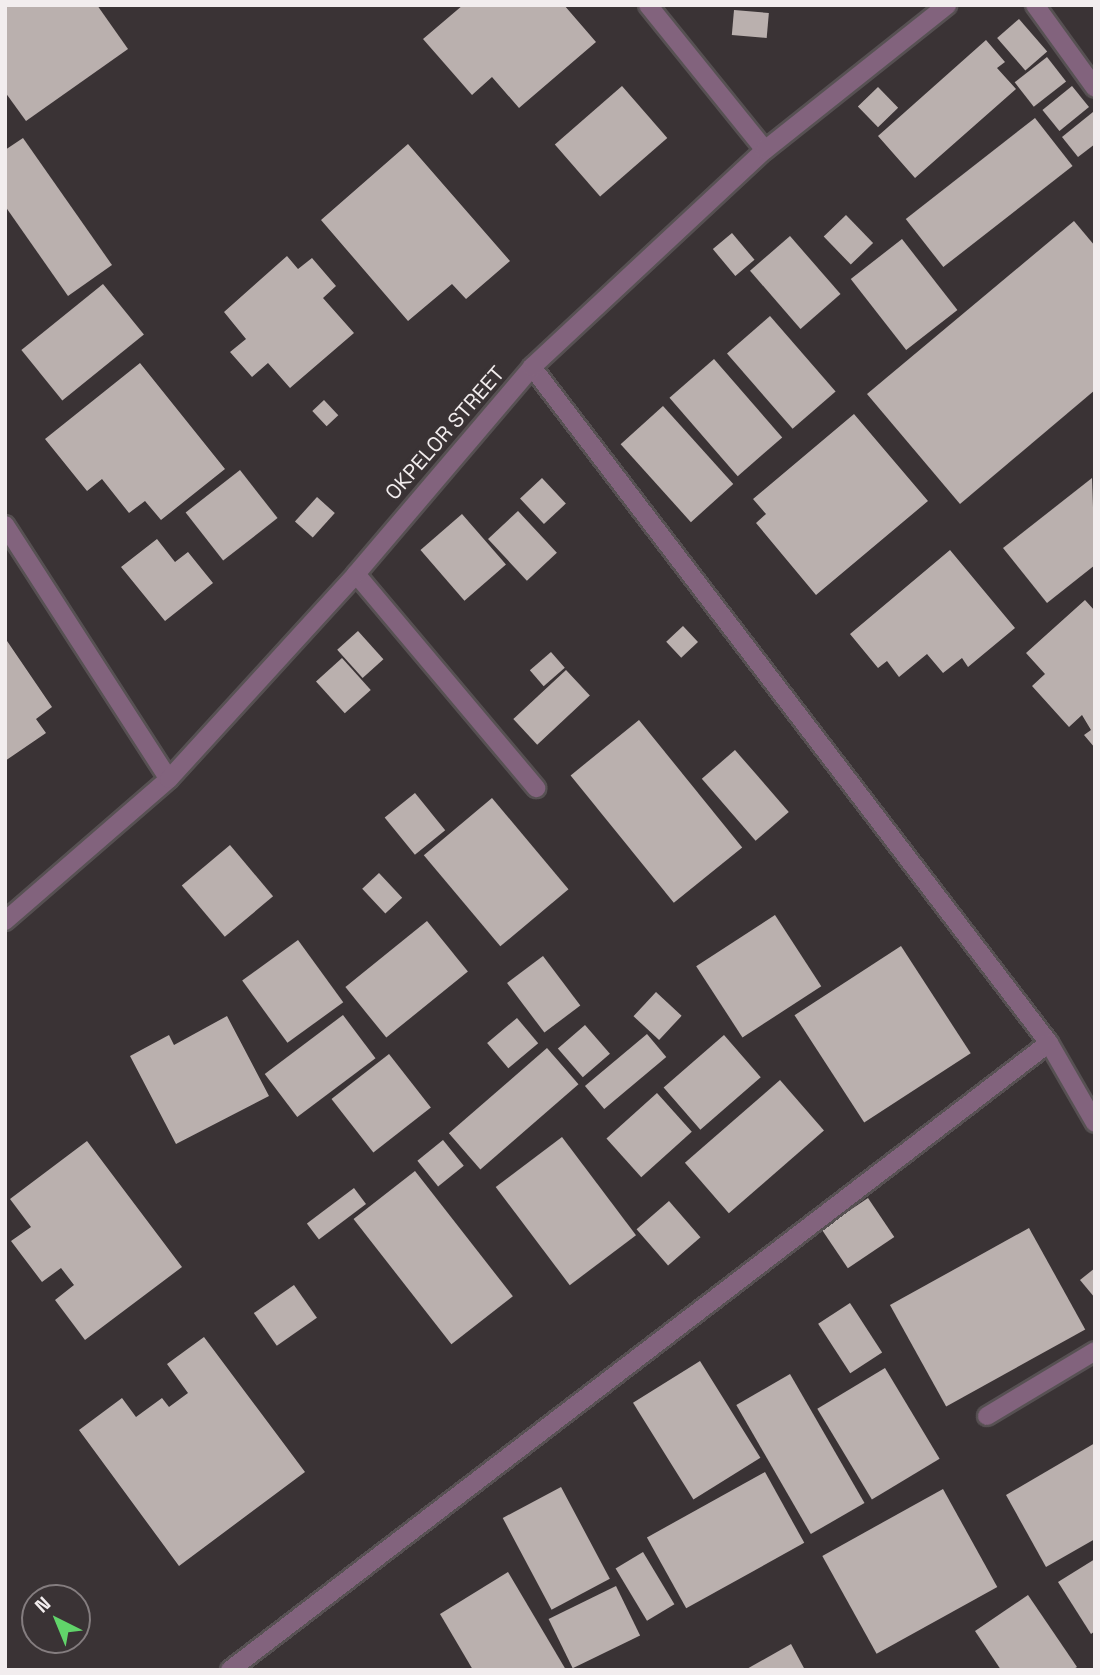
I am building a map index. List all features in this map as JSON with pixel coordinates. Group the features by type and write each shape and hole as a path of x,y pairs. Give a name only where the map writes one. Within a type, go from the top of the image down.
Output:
{"street":[{"path":"648,5 765,150"},
{"name":"OKPELOR STREET","path":"5,920 169,779 356,574 532,367 765,150 947,5"},
{"path":"1035,5 1095,88"},
{"path":"532,367 1049,1043 1095,1123"},
{"path":"5,525 169,779"},
{"path":"356,574 536,788"},
{"path":"230,1670 1049,1043"},
{"path":"987,1416 1095,1351"}],"building":[{"path":"5,5 97,5 128,49 26,121 5,92"},
{"path":"463,5 564,5 596,42 519,108 492,77 472,95 423,39"},
{"path":"734,10 769,13 767,38 732,35"},
{"path":"1019,19 1047,51 1025,70 997,38"},
{"path":"986,40 1005,62 997,68 1016,89 915,178 878,136"},
{"path":"1047,57 1066,81 1034,107 1015,82"},
{"path":"622,86 667,138 600,196 555,144"},
{"path":"1072,86 1089,107 1059,131 1042,110"},
{"path":"878,87 898,108 878,127 858,106"},
{"path":"1093,112 1095,144 1078,157 1062,137"},
{"path":"1035,118 1073,166 943,267 906,219"},
{"path":"23,138 112,265 68,296 5,206 5,150"},
{"path":"408,144 510,261 466,299 452,284 408,321 321,220"},
{"path":"846,215 873,243 851,265 824,237"},
{"path":"1074,221 1095,246 1095,390 960,504 867,394"},
{"path":"732,233 754,260 735,276 713,249"},
{"path":"790,236 841,294 801,329 750,271"},
{"path":"902,239 957,310 906,350 851,279"},
{"path":"287,256 298,269 312,258 336,286 323,298 354,333 290,388 268,363 252,377 230,352 246,339 224,312"},
{"path":"103,284 144,335 62,401 21,350"},
{"path":"770,316 836,391 793,429 727,353"},
{"path":"714,359 782,437 738,476 669,398"},
{"path":"140,363 225,469 161,520 145,501 129,513 102,479 87,491 45,439"},
{"path":"324,400 338,415 327,426 312,411"},
{"path":"663,406 733,484 691,522 621,444"},
{"path":"854,414 928,501 816,595 756,523 766,514 753,499"},
{"path":"240,470 278,518 223,561 186,512"},
{"path":"542,478 566,504 544,524 520,498"},
{"path":"1092,478 1095,565 1047,603 1003,548"},
{"path":"317,497 335,513 313,538 295,522"},
{"path":"518,511 557,553 527,581 488,539"},
{"path":"462,514 506,565 464,601 420,550"},
{"path":"157,539 175,562 188,552 213,583 165,621 121,567"},
{"path":"950,550 1015,628 968,667 962,658 943,673 927,654 899,677 887,661 878,668 850,634"},
{"path":"1085,600 1095,611 1095,748 1084,735 1091,730 1082,715 1069,727 1032,686 1045,674 1026,653"},
{"path":"683,626 698,642 681,658 666,642"},
{"path":"358,631 383,659 363,678 337,650"},
{"path":"5,638 52,707 36,719 46,733 5,761"},
{"path":"551,652 565,668 544,686 530,670"},
{"path":"342,658 371,690 345,713 316,681"},
{"path":"566,670 590,696 537,745 513,719"},
{"path":"639,720 742,847 674,903 571,775"},
{"path":"735,750 789,812 756,841 702,779"},
{"path":"415,793 445,830 415,855 385,818"},
{"path":"492,798 568,889 500,946 424,855"},
{"path":"230,845 273,896 225,937 182,885"},
{"path":"379,873 402,898 385,914 362,889"},
{"path":"775,915 821,986 742,1037 696,966"},
{"path":"427,921 468,972 386,1038 345,987"},
{"path":"298,940 343,1002 287,1043 242,981"},
{"path":"901,946 971,1053 864,1123 794,1015"},
{"path":"543,956 580,1006 544,1033 507,983"},
{"path":"656,992 682,1016 659,1040 633,1016"},
{"path":"343,1015 375,1058 297,1117 265,1074"},
{"path":"227,1016 269,1096 176,1144 130,1056 169,1035 174,1045"},
{"path":"517,1018 538,1043 508,1068 487,1043"},
{"path":"585,1025 610,1054 583,1077 558,1049"},
{"path":"647,1034 666,1057 604,1109 585,1086"},
{"path":"724,1035 761,1077 700,1130 664,1087"},
{"path":"547,1048 578,1084 480,1170 449,1133"},
{"path":"389,1054 431,1108 373,1153 331,1099"},
{"path":"780,1080 824,1131 729,1213 685,1163"},
{"path":"657,1093 692,1132 641,1177 606,1139"},
{"path":"562,1137 636,1235 570,1285 496,1187"},
{"path":"443,1140 464,1166 438,1186 417,1161"},
{"path":"87,1141 182,1267 85,1340 55,1300 74,1285 61,1268 42,1282 11,1241 31,1227 10,1199"},
{"path":"415,1171 513,1296 451,1344 354,1219"},
{"path":"354,1188 366,1204 319,1239 307,1224"},
{"path":"868,1198 894,1237 848,1268 822,1229"},
{"path":"669,1201 700,1237 668,1265 637,1229"},
{"path":"1029,1228 1085,1329 946,1407 890,1305"},
{"path":"1095,1268 1095,1298 1080,1280"},
{"path":"294,1285 317,1318 277,1346 254,1313"},
{"path":"850,1303 882,1352 850,1373 818,1324"},
{"path":"204,1337 305,1472 179,1566 79,1430 122,1398 136,1417 162,1398 169,1407 188,1393 167,1364"},
{"path":"700,1361 760,1458 693,1500 633,1403"},
{"path":"885,1368 940,1459 872,1500 817,1409"},
{"path":"790,1374 864,1503 811,1534 736,1405"},
{"path":"1095,1443 1095,1539 1046,1567 1006,1495"},
{"path":"765,1472 804,1543 686,1608 647,1537"},
{"path":"561,1487 610,1579 552,1610 503,1518"},
{"path":"943,1489 997,1587 877,1654 822,1556"},
{"path":"643,1552 674,1604 647,1621 616,1568"},
{"path":"1095,1559 1095,1631 1091,1634 1058,1582"},
{"path":"508,1572 566,1670 473,1670 440,1614"},
{"path":"616,1586 640,1635 573,1668 549,1619"},
{"path":"1028,1595 1077,1667 1072,1670 1001,1670 975,1631"},
{"path":"791,1644 805,1670 745,1670"}]}
